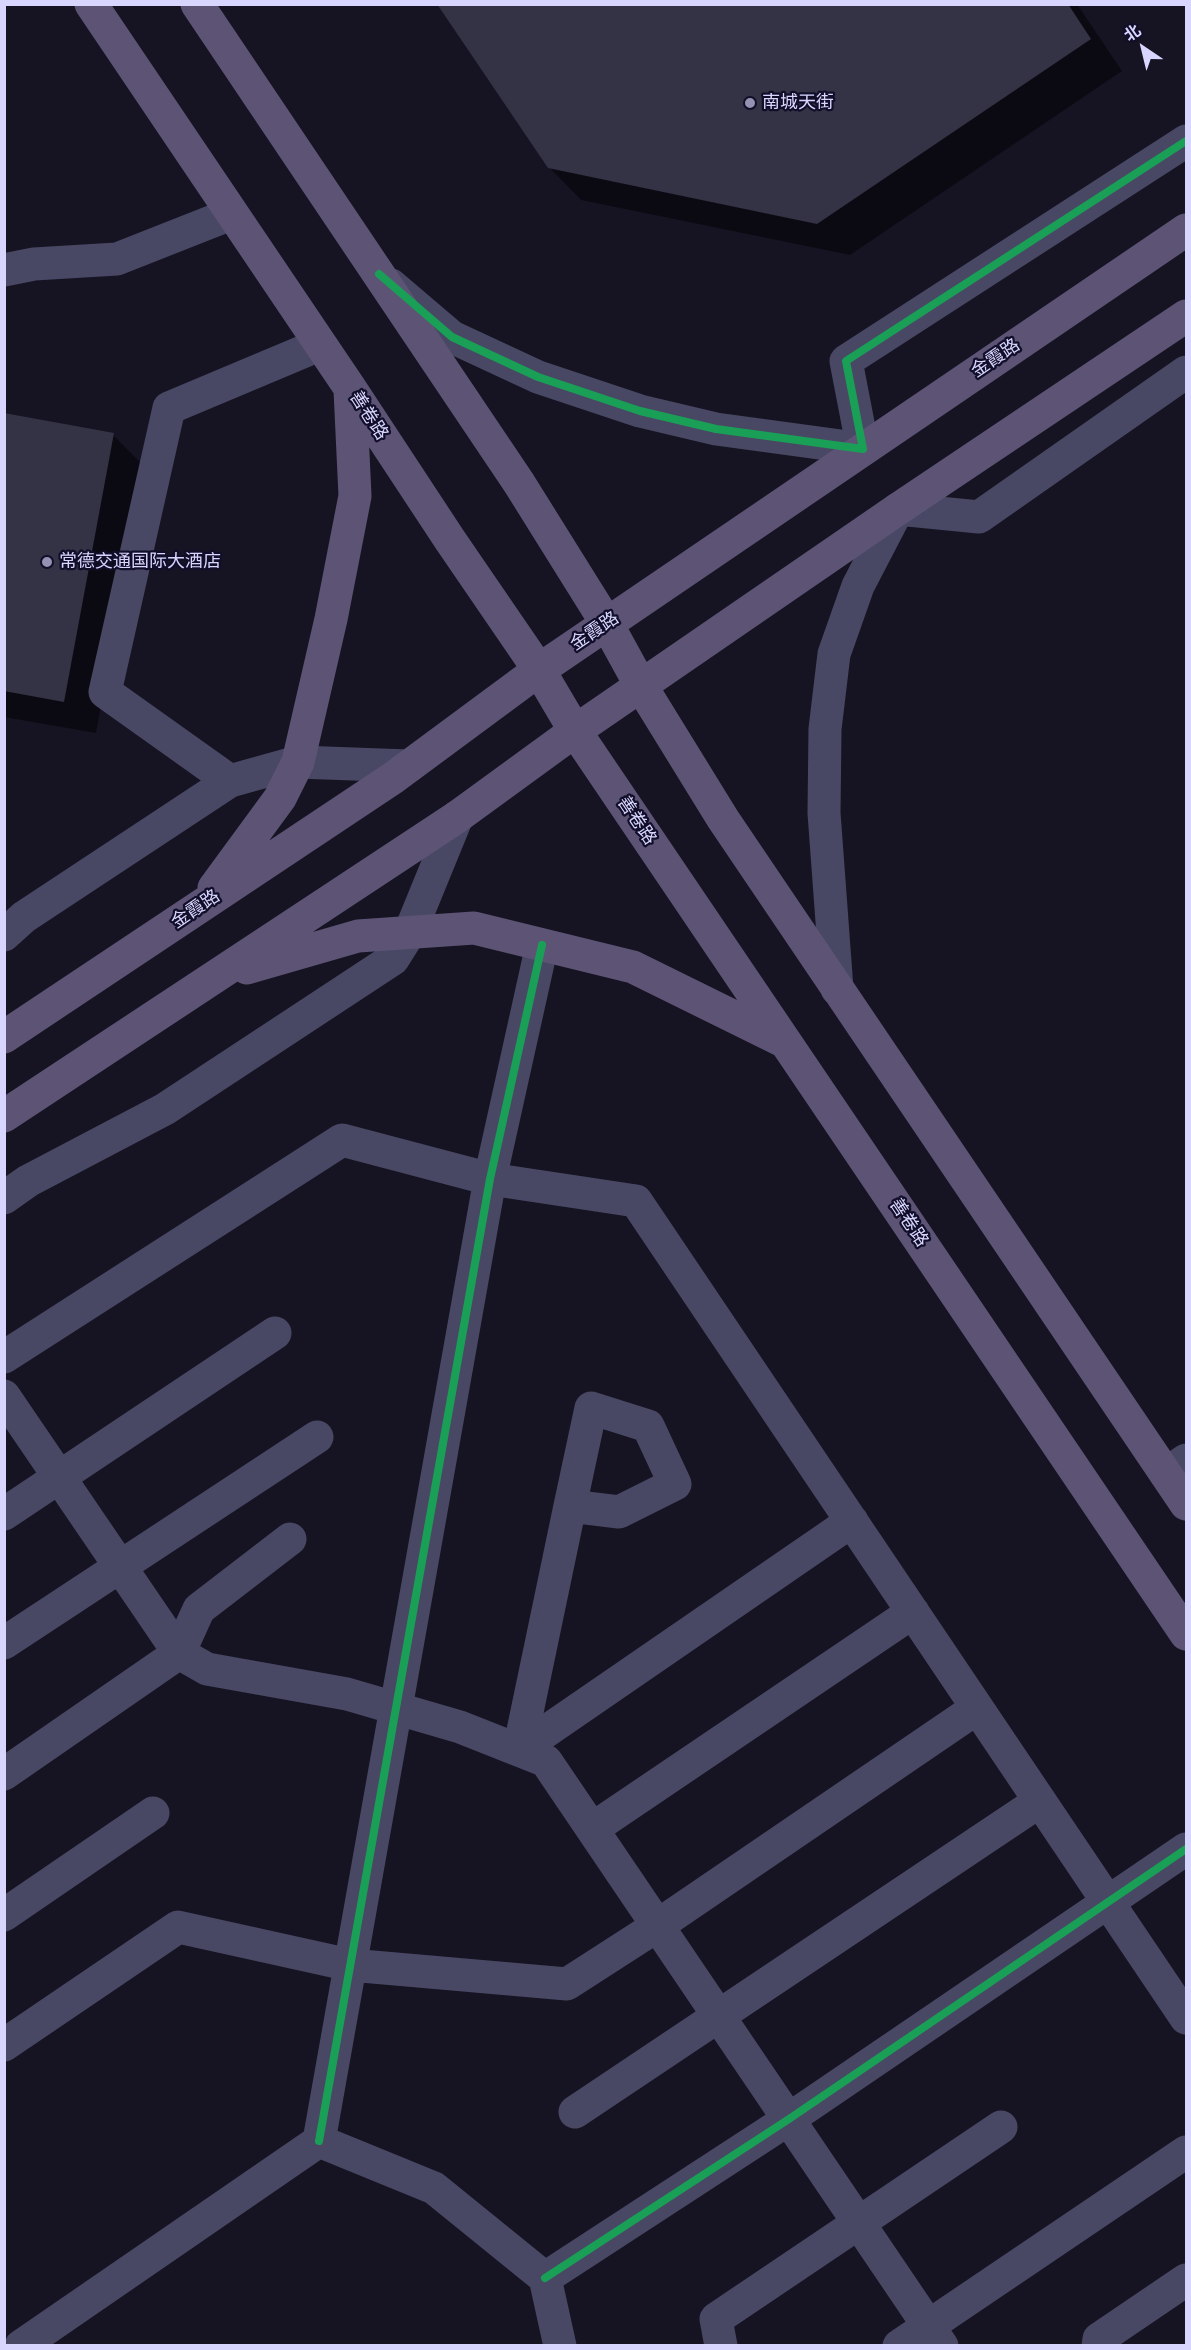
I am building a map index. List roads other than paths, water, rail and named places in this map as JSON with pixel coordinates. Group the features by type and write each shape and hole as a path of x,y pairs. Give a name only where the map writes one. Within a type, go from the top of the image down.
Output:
{"main road":[{"name":"善卷路","path":"91,4 539,670 575,731 1186,1634"},
{"path":"197,4 519,483 607,624 640,686 723,819 837,988 1176,1467 1186,1504"},
{"name":"金霞路","path":"4,1037 409,766 539,670 1186,230"},
{"path":"4,1116 457,817 640,686 1186,316"},
{"path":"199,907 280,798 298,762 332,619 355,496 350,388"},
{"path":"216,976 358,936 474,928 633,967 786,1043"}],"street":[{"path":"379,274 452,337 538,377 640,411 716,429 863,449 846,361 1186,144"},
{"path":"4,270 33,264 117,258 231,214"},
{"path":"230,781 105,692 169,408 319,345"},
{"path":"837,988 824,813 825,729 834,654 858,586 898,509 979,517 1186,372"},
{"path":"4,935 24,918 230,781 298,762 409,766"},
{"path":"4,1198 28,1181 165,1109 393,959 410,933 457,817"},
{"path":"21,2346 319,2140 490,1179 542,945"},
{"path":"4,1357 342,1140 490,1179 636,1201 1186,2018"},
{"path":"4,1514 275,1333"},
{"path":"4,1396 179,1653 207,1669 348,1694 396,1708 460,1727 546,1761 935,2336"},
{"path":"4,1643 317,1437"},
{"path":"519,1750 570,1506"},
{"path":"519,1750 852,1521"},
{"path":"4,1774 179,1653 200,1609 290,1539"},
{"path":"592,1829 913,1612"},
{"path":"4,2045 178,1927 350,1965 567,1984 657,1926 978,1708"},
{"path":"575,2112 1040,1801"},
{"path":"4,1915 153,1813"},
{"path":"545,2278 789,2119 1186,1849"},
{"path":"721,2346 716,2319 1001,2127"},
{"path":"319,2140 434,2188 545,2278 560,2346"},
{"path":"899,2346 935,2336 1186,2152"},
{"path":"1098,2346 1099,2339 1186,2280"}],"place":[{"name":"南城天街","path":"750,103"},
{"name":"常德交通国际大酒店","path":"47,562"}]}
